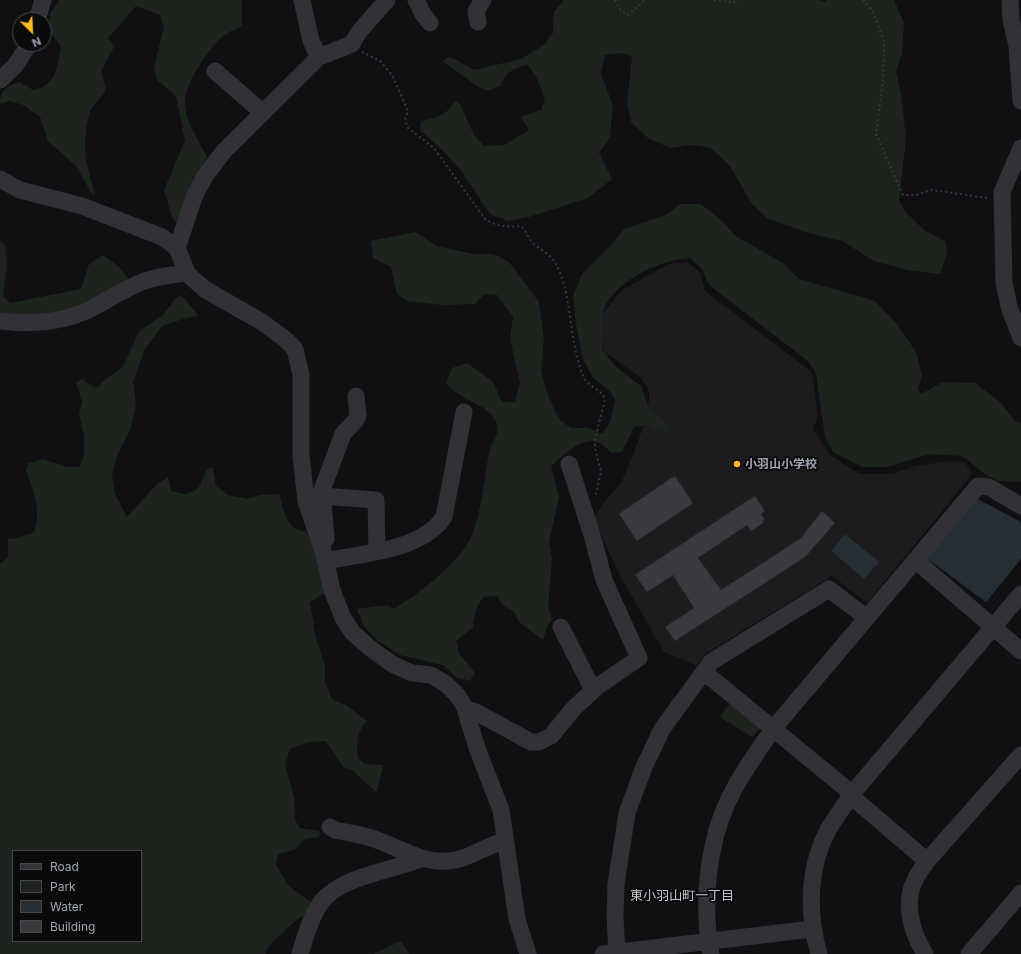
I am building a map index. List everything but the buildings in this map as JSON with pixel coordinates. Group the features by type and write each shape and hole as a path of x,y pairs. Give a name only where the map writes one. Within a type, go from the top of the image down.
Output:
{"street":[{"path":"39,12 43,0"},
{"path":"302,0 311,41 319,57"},
{"path":"176,248 194,197 205,176 224,151 319,57 352,44 358,33 387,0"},
{"path":"416,0 423,14 430,23"},
{"path":"478,22 476,11 483,0"},
{"path":"1010,0 1011,20 1017,46 1021,101"},
{"path":"0,80 15,66 24,52"},
{"path":"215,71 262,112"},
{"path":"1021,148 1002,192 1004,282 1009,307 1021,338"},
{"path":"0,179 20,190 82,206 162,237 176,248 187,273 206,290 262,322 285,339 295,349 301,375 301,455 306,502 326,561 332,590 343,618 353,633 392,664 412,673 431,675 446,684 458,696 465,708 477,748 500,810 517,919 528,954"},
{"path":"0,321 22,324 60,319 97,306 117,293 144,281 160,276 187,273"},
{"path":"326,561 326,538 322,490 339,441 343,434 356,420 358,415 356,396"},
{"path":"326,561 402,546 431,532 444,517 464,412"},
{"path":"465,708 476,712 531,742 539,742 551,736 593,690 639,658 604,580 570,464"},
{"path":"710,948 707,908 709,871 717,835 729,800 744,770 773,729 978,486 989,487 1021,506"},
{"path":"322,496 376,500 377,551"},
{"path":"915,560 1021,651"},
{"path":"812,929 710,948 612,953 616,884 627,813 644,767 662,729 711,662 829,589 867,618"},
{"path":"819,954 812,929 810,902 815,862 829,829 851,795 1021,594"},
{"path":"561,627 593,690"},
{"path":"704,672 851,795 927,861"},
{"path":"925,954 916,938 910,918 909,899 914,880 927,861 1021,755"},
{"path":"330,827 335,830 376,839 423,858 447,861 461,859 504,841"},
{"path":"300,954 318,908 322,901 329,895 344,885 423,858"},
{"path":"969,954 1021,893"}],"path":[{"path":"615,0 621,11 628,16 645,0"},
{"path":"714,0 733,2 738,0"},
{"path":"863,0 871,9 884,42 883,81 876,134 903,195 916,195 931,190 1002,200"},
{"path":"352,44 360,51 380,61 392,75 408,112 405,120 408,128 434,148 484,219 492,224 501,226 521,226 531,241 555,262 564,287 572,340 578,361 585,379 602,392 605,399 595,440 595,448 601,472 599,484 590,515 585,516"}],"shaded area":[{"name":"小羽山小学校","path":"687,262 700,272 705,291 812,372 818,416 813,429 830,455 860,474 892,474 915,466 950,461 964,462 973,473 867,603 832,576 705,654 697,666 664,652 618,572 594,518 602,505 621,483 635,450 646,418 649,401 649,391 641,378 605,352 595,330 604,312 622,290 669,264"}],"green space":[{"path":"59,0 242,0 242,26 223,36 211,49 192,78 185,97 188,118 193,131 207,156 203,170 179,227 172,217 164,190 185,141 176,96 157,80 154,67 164,27 160,15 136,6 108,38 114,47 101,72 104,80 105,91 90,112 85,140 86,161 95,194 92,194 77,167 48,141 40,117 23,105 10,101 0,104 1,95 11,86 19,82 33,90 41,88 47,84 54,74 57,68 61,46 52,34 51,12"},
{"path":"564,0 819,0 825,2 827,0 894,0 904,23 902,53 896,71 901,95 906,138 899,201 905,211 924,230 945,241 947,253 940,274 907,270 874,261 842,241 808,233 767,218 752,204 730,166 711,148 691,145 670,148 648,138 631,122 627,103 632,56 620,53 605,55 601,74 613,106 610,137 599,153 612,179 588,198 529,217 508,221 490,214 460,169 420,130 421,121 432,119 445,113 455,101 460,104 474,135 484,146 504,145 529,130 520,117 541,110 545,99 537,78 528,65 511,71 505,77 500,86 488,91 479,87 443,62 447,57 455,59 474,70 521,59 544,45 553,33 554,12"},
{"path":"681,204 701,204 721,220 737,237 783,263 799,279 875,301 896,323 916,352 922,375 918,389 921,394 943,382 975,383 1000,402 1015,421 1021,424 1021,482 999,481 985,474 962,456 930,454 887,467 862,467 833,452 825,437 816,374 808,361 709,285 702,269 690,258 678,259 653,267 628,281 618,289 604,309 602,323 602,349 616,367 641,386 650,411 663,420 669,431 662,432 648,425 634,427 622,452 612,453 600,443 593,441 586,442 567,452 551,466 559,498 549,542 552,560 548,605 552,620 547,627 543,640 520,623 513,611 504,606 497,596 483,597 476,609 473,627 456,641 459,653 475,673 470,681 457,678 443,665 400,655 378,641 364,626 357,609 387,605 394,609 415,595 437,578 457,558 471,537 478,517 489,453 498,430 496,422 489,412 458,394 446,384 452,368 467,363 493,382 502,402 515,402 520,383 510,339 513,317 496,294 483,295 475,304 442,305 407,301 397,294 391,267 373,258 371,241 415,232 437,246 473,254 493,254 509,262 539,302 544,339 541,371 549,398 559,419 571,428 589,428 602,434 610,423 615,400 609,390 593,378 583,359 576,324 573,296 582,274 612,244 624,229 665,215"},
{"path":"0,240 5,245 7,265 3,296 10,303 81,289 89,264 103,255 119,267 128,278 121,286 111,293 71,309 34,317 0,316"},
{"path":"181,295 199,316 186,318 162,326 144,351 133,382 136,403 131,428 117,456 112,474 115,494 127,517 156,485 168,477 171,491 185,494 198,489 207,469 213,467 216,486 228,495 248,499 260,495 279,494 284,513 289,523 293,527 306,532 314,545 325,593 310,602 316,639 325,665 325,683 332,699 346,705 367,721 361,729 358,738 358,758 365,764 383,765 377,793 352,770 343,767 326,741 308,742 290,749 285,765 294,797 295,820 300,828 320,831 319,837 305,839 294,850 278,854 276,865 289,886 312,903 306,915 295,921 268,947 266,954 0,954 0,564 8,557 8,539 18,538 34,532 37,508 34,493 26,470 29,463 43,459 67,467 79,467 84,456 84,436 79,414 82,402 76,382 83,379 91,386 98,388 103,381 122,368 140,330 163,315 176,298"},
{"path":"732,701 758,721 760,729 752,737 720,717"},
{"path":"401,941 409,954 373,954"}],"water":[{"path":"972,496 1021,522 1021,559 986,602 925,557"},
{"path":"845,534 879,562 864,579 831,551"}],"place":[{"name":"小羽山小学校","path":"737,464"}],"district":[{"name":"東小羽山町一丁目","path":"682,896"}]}
